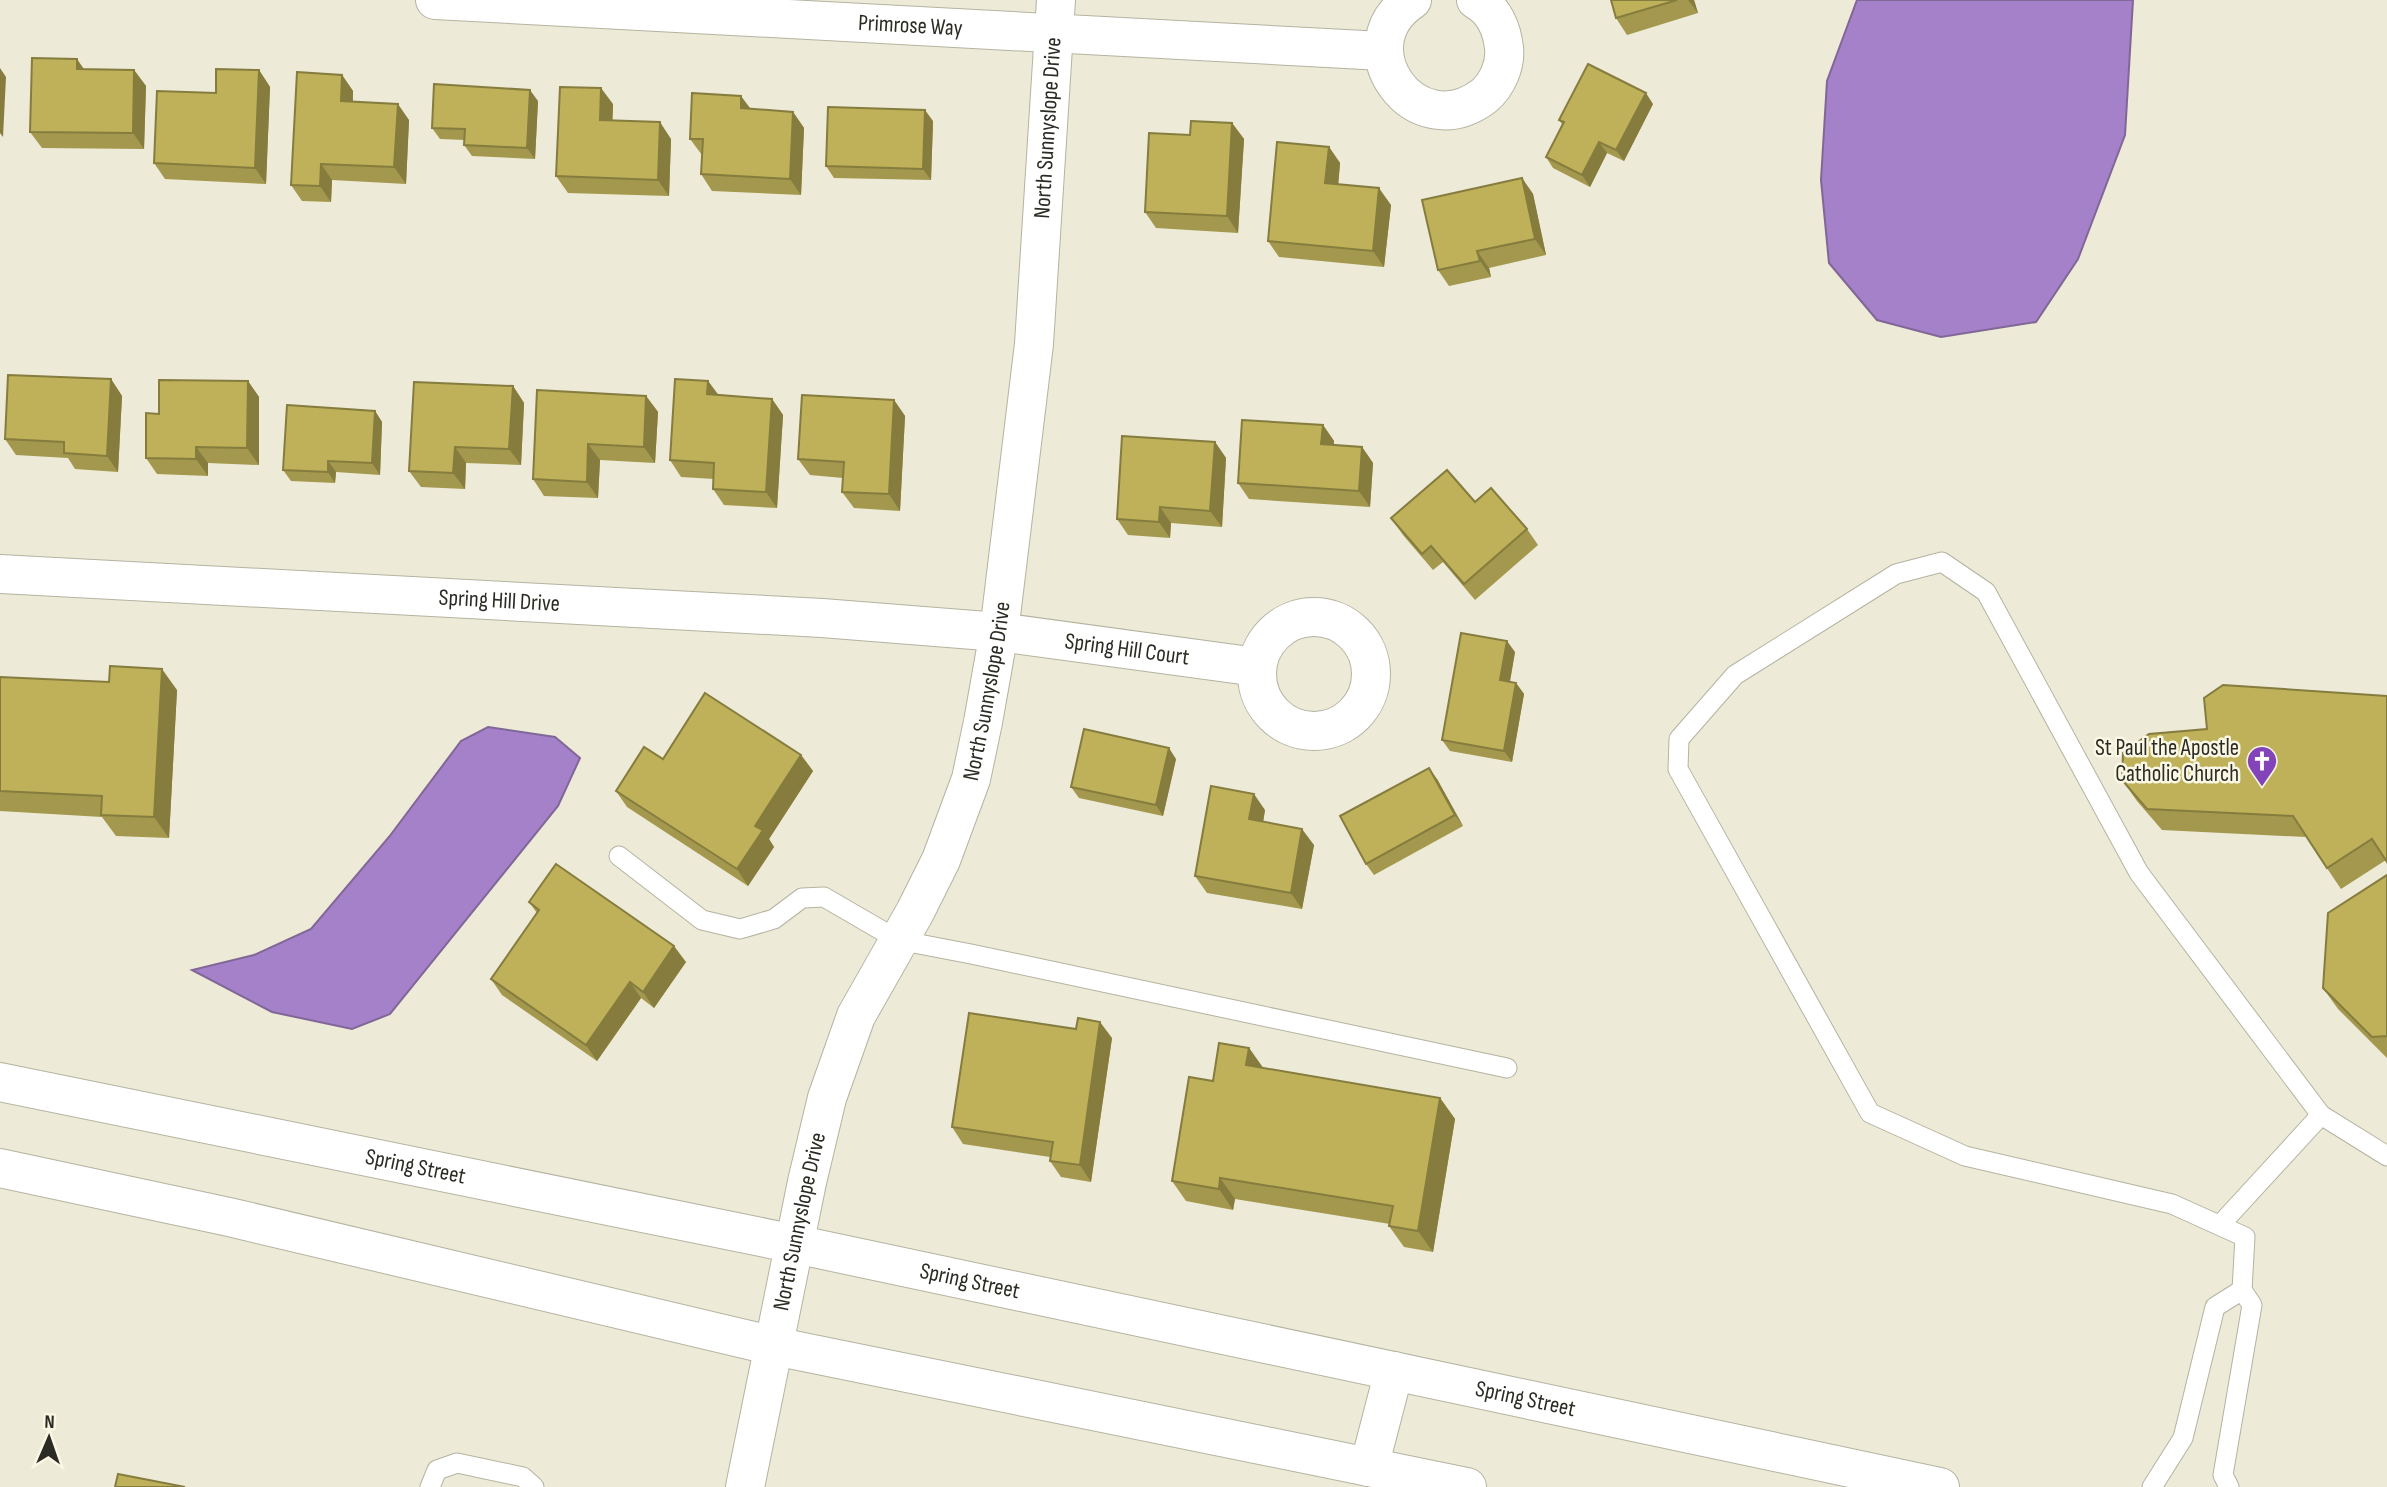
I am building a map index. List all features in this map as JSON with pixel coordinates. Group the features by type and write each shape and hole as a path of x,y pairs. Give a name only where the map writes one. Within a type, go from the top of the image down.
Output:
{"street":[{"name":"Primrose Way","path":"435,0 1055,17 1384,51"},
{"path":"1412,0 1395,15 1387,32 1384,51 1387,71 1397,89 1413,102 1432,110 1453,110 1473,104 1489,91 1500,74 1504,54 1502,34 1494,16 1476,0"},
{"name":"North Sunnyslope Drive","path":"746,1487 827,1098 856,1016 941,860 971,779 984,722 999,632 1034,344 1055,17"},
{"name":"Spring Hill Drive","path":"0,574 808,617 999,632"},
{"name":"Spring Hill Court","path":"999,632 1257,667"},
{"name":"Spring Street","path":"0,1082 795,1244 1940,1487"},
{"path":"0,1168 229,1217 775,1346 1467,1487"},
{"path":"1369,1467 1394,1371"}],"lane":[{"path":"2229,1487 2223,1475 2252,1305 2242,1290 2245,1237 2172,1204 1965,1156 1870,1112 1678,769 1679,739 1735,675 1896,574 1942,562 1986,592 2139,873 2321,1115 2387,1156"},
{"path":"619,856 702,920 740,929 774,919 802,898 824,897 898,940 985,956 1507,1068"},
{"path":"2220,1225 2321,1115"},
{"path":"2152,1487 2183,1438 2215,1307 2242,1290"},
{"path":"430,1487 438,1470 457,1463 523,1477 534,1487"}],"shaded area":[{"path":"1857,0 2133,0 2125,135 2078,259 2036,322 1941,337 1877,320 1829,263 1821,180 1827,81"},
{"path":"488,727 555,737 580,758 558,806 390,1014 352,1029 272,1012 192,970 254,955 311,929 389,837 461,741"}],"building":[{"path":"1611,0 1677,0 1616,18"},
{"path":"32,58 77,59 77,69 134,70 133,133 30,132"},
{"path":"1588,64 1646,93 1616,150 1599,142 1582,175 1546,157 1564,122 1559,120"},
{"path":"216,69 259,70 255,168 154,163 157,91 216,93"},
{"path":"297,72 342,75 341,101 398,104 394,167 321,164 320,186 291,185"},
{"path":"434,84 530,90 527,148 464,145 465,129 432,128"},
{"path":"560,87 601,88 600,120 660,122 658,180 556,176"},
{"path":"692,93 741,96 741,108 793,112 790,179 701,174 703,139 690,139"},
{"path":"828,107 925,110 923,169 826,166"},
{"path":"1191,121 1232,123 1227,216 1145,212 1149,133 1190,135"},
{"path":"1277,142 1329,147 1325,183 1379,188 1373,251 1268,241"},
{"path":"1522,178 1535,239 1477,251 1480,261 1438,270 1422,200"},
{"path":"8,375 111,379 107,456 64,453 64,442 5,439"},
{"path":"675,379 708,381 707,394 772,399 766,492 713,489 714,463 670,460"},
{"path":"159,380 248,381 247,448 196,447 196,459 146,458 146,413 159,414"},
{"path":"414,382 513,386 509,449 455,447 453,473 409,471"},
{"path":"537,390 646,396 644,447 588,444 587,482 533,479"},
{"path":"802,395 894,400 889,494 842,492 844,462 798,459"},
{"path":"287,405 375,411 372,463 328,461 328,472 283,470"},
{"path":"1242,420 1323,425 1321,444 1362,447 1359,491 1238,483"},
{"path":"1122,436 1215,442 1210,511 1160,507 1159,522 1117,519"},
{"path":"1447,470 1475,502 1491,488 1527,529 1464,584 1431,546 1422,554 1391,518"},
{"path":"1461,633 1507,641 1500,680 1516,683 1504,751 1442,740"},
{"path":"110,666 162,669 154,817 101,815 102,796 0,791 0,677 109,682"},
{"name":"St Paul the Apostle Catholic Church","path":"2223,685 2387,696 2387,862 2372,839 2327,868 2293,816 2147,809 2122,780 2123,753 2149,734 2207,729 2204,698"},
{"path":"705,693 801,755 755,826 763,830 737,869 616,791 644,747 663,759"},
{"path":"1084,729 1169,748 1156,805 1071,787"},
{"path":"1429,768 1455,815 1366,864 1340,816"},
{"path":"1211,786 1254,794 1249,819 1302,829 1291,893 1195,876"},
{"path":"556,864 674,946 643,992 630,982 586,1045 491,979 539,910 529,902"},
{"path":"2387,875 2387,1036 2372,1037 2323,988 2328,913"},
{"path":"969,1013 1076,1029 1078,1018 1100,1022 1080,1165 1050,1161 1053,1142 952,1127"},
{"path":"1219,1043 1249,1048 1246,1065 1440,1098 1418,1231 1389,1226 1393,1206 1220,1178 1219,1189 1172,1181 1189,1077 1213,1081"},
{"path":"118,1474 185,1487 115,1487"}],"place":[{"name":"St Paul the Apostle Catholic Church","path":"2262,788"}]}
